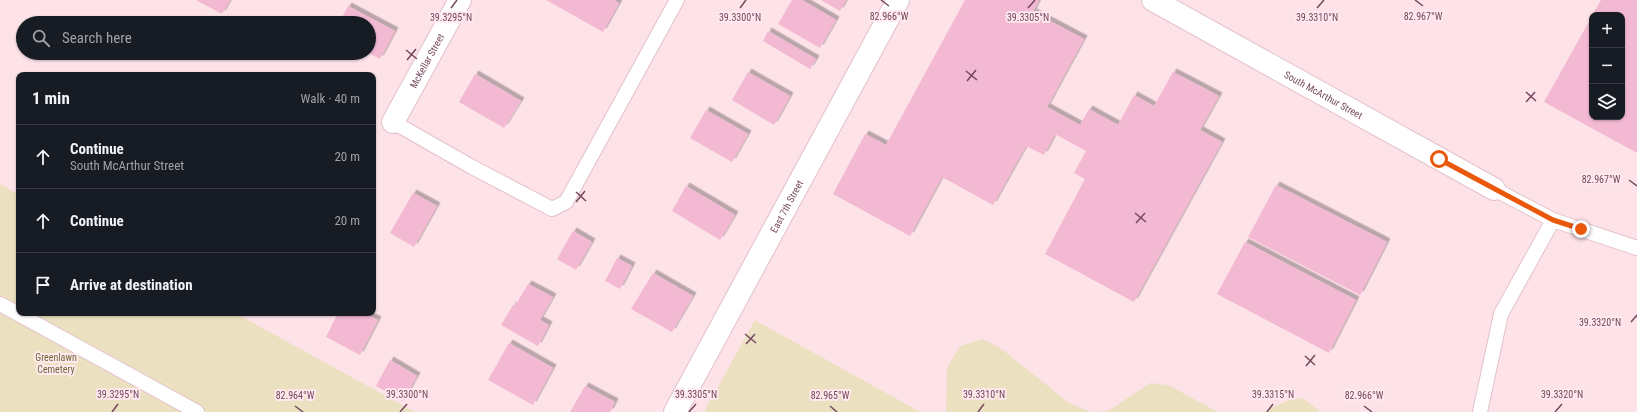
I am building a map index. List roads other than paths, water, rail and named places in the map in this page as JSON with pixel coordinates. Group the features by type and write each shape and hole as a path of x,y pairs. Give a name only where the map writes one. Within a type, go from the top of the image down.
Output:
{"street":[{"name":"McKellar Street","path":"394,122 460,0"},
{"name":"East 7th Street","path":"675,412 898,0"},
{"name":"South McArthur Street","path":"1153,0 1494,189"}],"lane":[{"path":"394,122 438,148 552,209 566,202 677,0"},
{"path":"1494,189 1553,220 1637,248"},
{"path":"1480,412 1502,314 1553,220"},
{"path":"0,304 16,313"},
{"path":"22,316 197,412"}],"park label":[{"name":"Greenlawn Cemetery","path":"56,362"}]}
